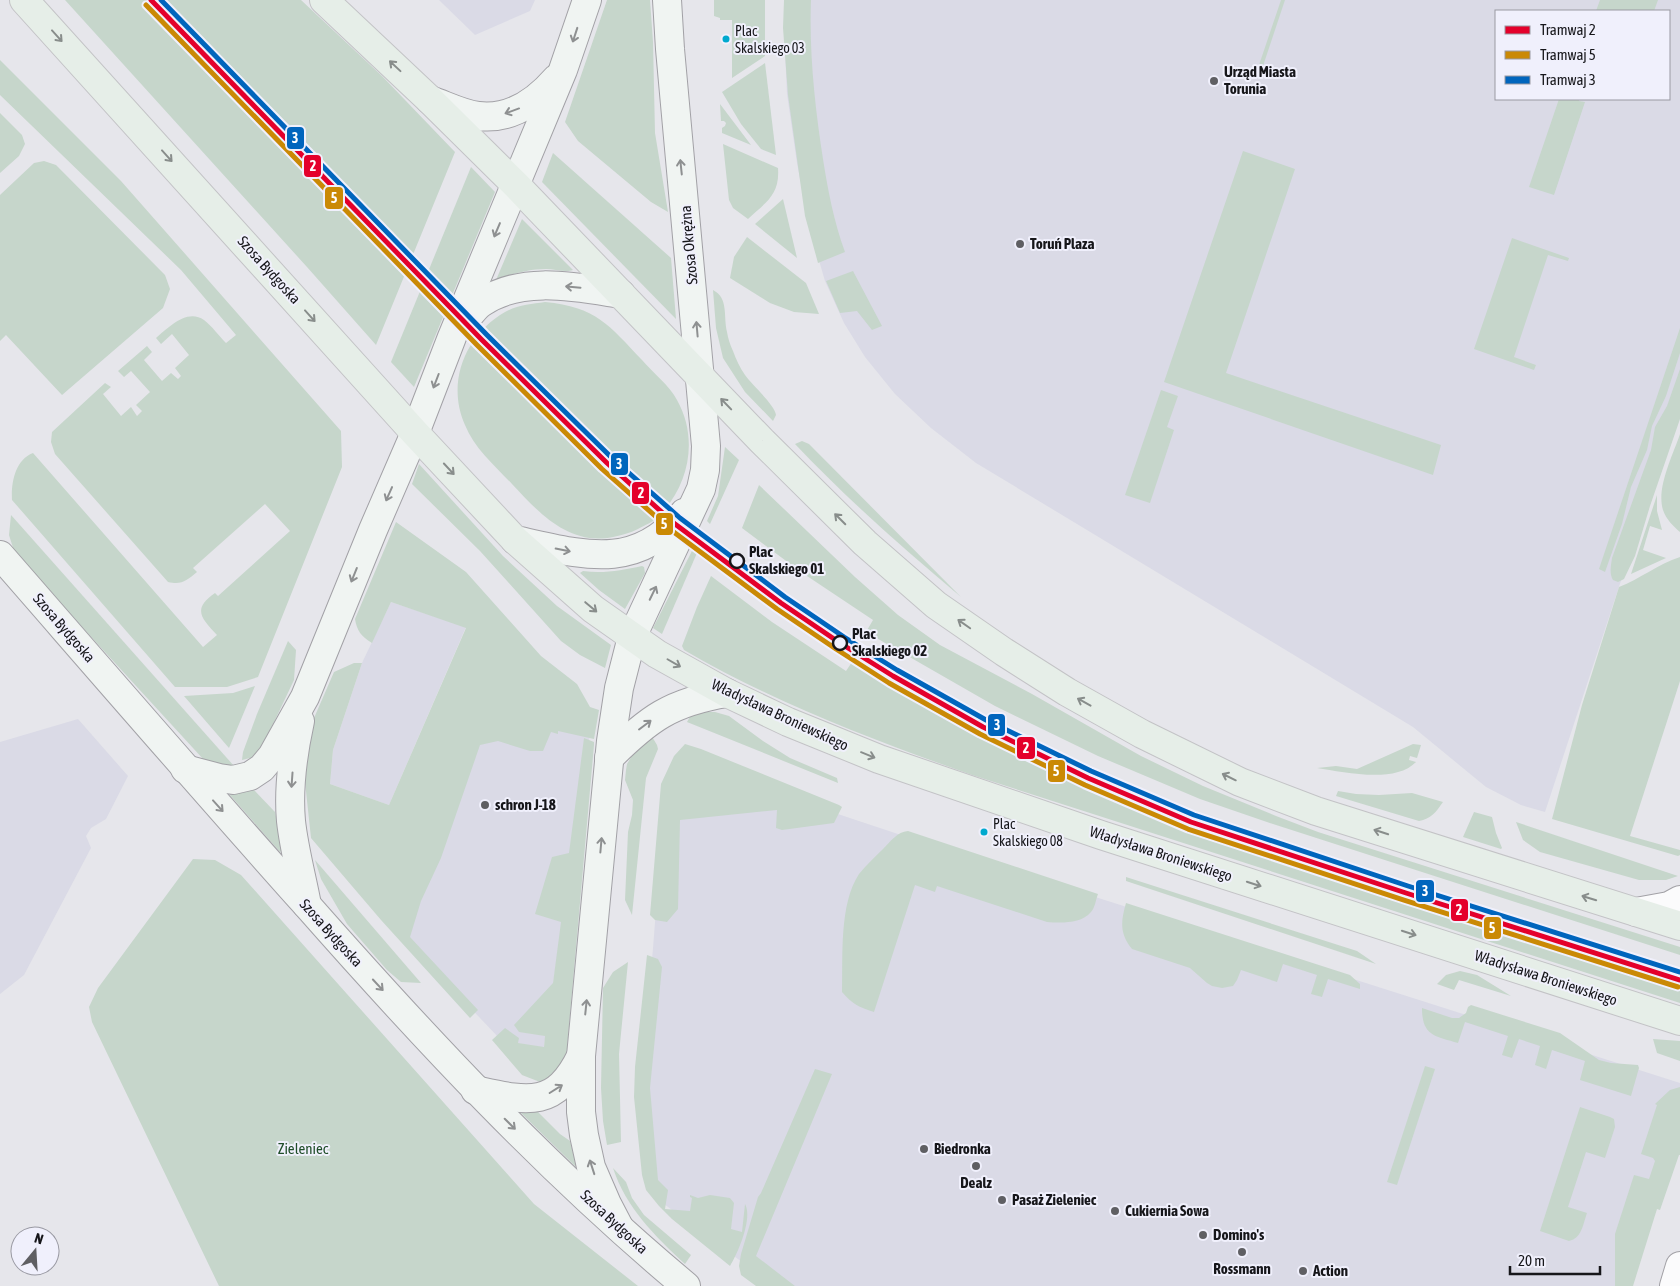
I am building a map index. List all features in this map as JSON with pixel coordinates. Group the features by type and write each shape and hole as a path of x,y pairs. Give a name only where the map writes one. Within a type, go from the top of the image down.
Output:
{"main road":[{"name":"Szosa Bydgoska","path":"24,0 415,433 515,540"},
{"path":"324,0 430,100 516,185 762,441 864,543 936,605 1004,652 1067,692 1142,734 1240,782 1279,798 1521,877 1680,926"},
{"name":"Władysława Broniewskiego","path":"515,540 593,609 657,654 727,693 788,722 879,759 996,800 1680,1021"}],"street":[{"path":"185,769 233,780 250,776 262,768 272,756 305,697 563,70 587,0"},
{"name":"Szosa Okrężna","path":"619,1227 591,1167 581,1112 580,1056 609,758 618,690 632,637 701,489 705,470 706,446 667,0"},
{"path":"430,100 477,116 493,116 513,111 529,104 542,94 563,70"},
{"path":"452,337 476,308 497,294 530,286 574,286 621,294"},
{"name":"Szosa Okrężna","path":"515,540 559,550 603,556 641,548 658,538 675,524 701,489"},
{"name":"Szosa Bydgoska","path":"0,556 345,949 475,1090 619,1227 686,1286"},
{"path":"609,758 642,727 659,715 702,697 727,693"},
{"path":"305,697 294,747 290,793 292,822 308,907"},
{"path":"1636,912 1669,906 1680,900"},
{"path":"475,1090 518,1099 539,1097 557,1090 573,1071 580,1056"},
{"path":"1674,1286 1680,1266"}],"shaded area":[{"path":"439,0 535,0 530,11 475,35"},
{"path":"785,0 1680,0 1680,401 1545,812 1521,805 1486,787 1413,727 976,463 931,428 895,394 865,357 844,323 825,281 809,226 787,94 784,29"},
{"path":"391,602 466,627 389,805 330,784 333,750 362,663"},
{"path":"452,678 591,727 539,1080 362,894"},
{"path":"78,719 128,776 106,819 91,828 86,836 91,848 24,975 0,994 0,742"},
{"path":"724,776 913,839 1680,1083 1680,1114 1624,1286 771,1286 660,1201 642,1086 664,810"}],"green space":[{"path":"65,0 301,0 382,76 455,152 376,345 307,267"},
{"path":"607,0 650,0 655,133 668,212 651,202 578,141 565,122"},
{"path":"714,0 765,0 765,56 732,78 732,20 720,20 720,18 714,16"},
{"path":"784,0 811,0 812,60 820,139 832,206 845,252 818,263 805,216 788,95 783,28"},
{"path":"1281,0 1285,0 1262,69 1258,68"},
{"path":"1600,0 1658,0 1654,10 1596,10"},
{"path":"0,60 121,181 341,431 342,467 258,677 227,687 175,687 12,500 13,480 18,466 27,456 33,453 203,647 217,635 201,614 203,604 215,593 218,596 290,531 265,504 193,568 197,572 180,583 168,582 55,454 51,442 52,432 105,383 111,387 103,394 121,416 131,407 137,416 142,411 136,405 150,392 131,371 124,377 118,371 147,346 152,352 144,360 162,381 171,373 178,379 181,376 175,368 189,355 172,334 161,344 156,338 178,321 191,316 198,317 207,322 226,343 236,335 181,270 0,95"},
{"path":"765,63 776,155 761,149 741,124 722,92"},
{"path":"1559,100 1579,100 1585,102 1554,195 1529,187"},
{"path":"720,104 751,145 722,133 722,128 726,123 721,121"},
{"path":"0,113 22,135 25,144 19,156 0,173"},
{"path":"723,144 778,168 777,185 774,192 766,203 748,219 733,208 729,200"},
{"path":"1243,151 1295,169 1226,373 1441,445 1433,475 1164,382"},
{"path":"553,153 671,258 676,319 542,182"},
{"path":"44,161 56,165 165,275 170,289 163,308 62,395 6,335 0,341 0,195 34,163"},
{"path":"471,167 495,192 414,387 391,362"},
{"path":"783,199 797,258 755,224"},
{"path":"522,219 573,270 533,270 496,280"},
{"path":"747,237 806,283 819,314 794,312 770,303 730,278 734,257"},
{"path":"1512,238 1569,258 1568,261 1548,255 1514,357 1536,365 1534,370 1474,349"},
{"path":"853,271 882,326 872,330 857,311 840,313 826,281"},
{"path":"713,290 718,293 723,303 728,337 741,369 772,406 776,415 773,421 745,392 723,358 716,328"},
{"path":"545,302 577,308 589,313 610,328 670,390 684,415 688,430 689,446 683,477 677,491 669,505 658,517 632,532 613,537 582,537 556,525 533,506 486,456 474,441 465,425 458,393 459,377 463,361 479,333 505,312 520,306"},
{"path":"1680,328 1680,353 1666,396 1652,426 1647,450 1631,487 1622,524 1605,572 1599,569"},
{"path":"1680,369 1680,419 1635,556 1624,579 1618,582 1613,580 1611,575 1612,558 1651,450 1655,427 1667,406"},
{"path":"1161,390 1178,396 1167,427 1174,430 1150,503 1125,495"},
{"path":"1680,434 1680,532 1666,516 1661,501 1663,482"},
{"path":"802,441 809,444 961,597 855,504 795,444"},
{"path":"725,447 739,460 710,524 707,521 718,496"},
{"path":"419,464 503,556 557,606 611,645 605,668 580,655 561,641 480,551 412,484"},
{"path":"759,485 855,577 898,615 940,645 1032,694 1141,756 1203,786 1318,832 1680,947 1680,955 1200,799 1098,756 995,706 866,632 873,620 801,572 742,528"},
{"path":"1657,495 1657,511 1662,530 1650,526 1643,550 1666,558 1631,574"},
{"path":"11,515 234,766 215,767 204,760 15,554 9,535"},
{"path":"396,522 466,572 541,656 577,684 590,707 599,710 594,739 558,731 558,734 551,732 543,751 530,751 498,741 480,745 441,858 421,901 410,937 478,1010 470,1018 381,920 311,838 305,782 308,746 314,718 334,672 354,663 362,663 333,750 330,784 389,805 466,628 391,602 372,643 360,633 355,619"},
{"path":"696,543 700,546 662,634 653,628"},
{"path":"1680,557 1680,681 1630,836 1680,850 1680,855 1678,856 1552,819 1582,705 1619,587"},
{"path":"642,566 645,573 625,609 580,573 583,571 613,571"},
{"path":"711,576 772,622 846,671 854,659 965,725 1085,783 1196,830 1680,985 1680,1003 972,775 861,734 789,704 684,650 682,646"},
{"path":"288,641 296,650 294,680 258,756 242,760 243,752 257,714"},
{"path":"255,686 229,748 184,696 233,693"},
{"path":"715,712 729,716 790,758 837,778 838,783 687,722 691,715"},
{"path":"651,735 658,749 646,778 632,915 625,900 628,832 633,800 625,780 626,770 627,764 636,749"},
{"path":"584,738 594,742 594,745 567,1049 559,1070 540,1082 522,1075 492,1040 505,1028 519,1038 518,1043 544,1047 545,1036 519,1032 514,1025 553,983 561,922 535,914 552,857 569,853"},
{"path":"685,744 842,807 834,823 782,830 776,828 777,810 680,820 678,909 667,922 655,920 650,915 661,784 674,756"},
{"path":"1413,744 1421,745 1417,758 1410,756 1409,760 1416,762 1407,769 1395,773 1369,775 1317,768 1336,766 1357,769"},
{"path":"252,788 275,812 283,849 280,852 229,794"},
{"path":"1338,791 1379,795 1412,793 1443,802 1427,819 1419,821 1336,796"},
{"path":"1474,812 1492,817 1501,849 1463,837"},
{"path":"1516,822 1678,876 1666,880 1639,880 1540,852 1523,840"},
{"path":"908,831 1098,894 1094,908 1087,916 1076,921 1047,922 937,886 935,892 915,885 874,1012 856,1005 842,992 843,931 848,900 859,874 894,837"},
{"name":"Zieleniec","path":"193,859 215,860 241,875 534,1204 638,1286 219,1286 92,1022 89,1007 98,988"},
{"path":"315,860 421,983 401,982 387,970 347,924 321,879"},
{"path":"1126,877 1357,951 1376,964 1126,881"},
{"path":"1126,903 1350,975 1360,984 1360,989 1328,979 1322,997 1311,994 1317,975 1283,964 1277,982 1241,970 1233,986 1222,988 1212,986 1190,968 1132,949 1125,938 1122,927"},
{"path":"647,955 658,959 662,967 650,1088 658,1180 668,1190 665,1209 690,1211 692,1198 690,1195 698,1198 710,1195 730,1198 734,1203 731,1229 742,1232 745,1204 747,1210 746,1226 737,1253 730,1266 672,1219 646,1190 642,1175 634,1097 635,1067"},
{"path":"628,962 619,1054 621,1142 607,1145 601,1088 603,988 613,972"},
{"path":"1460,971 1477,975 1511,996 1459,980 1454,990 1437,984 1446,975"},
{"path":"1471,1005 1560,1033 1599,1060 1638,1065 1639,1068 1631,1096 1580,1080 1585,1061 1552,1050 1546,1069 1535,1065 1540,1046 1519,1039 1512,1058 1502,1055 1508,1036 1465,1022 1458,1043 1431,1033 1424,1024 1422,1008 1452,1018 1459,1018 1466,1013"},
{"path":"1653,1039 1680,1041 1680,1061 1657,1053"},
{"path":"1425,1066 1435,1069 1397,1185 1387,1182"},
{"path":"815,1069 832,1074 756,1256 795,1286 756,1286 741,1275 739,1266 741,1254 758,1197"},
{"path":"1680,1087 1680,1155 1660,1210 1657,1209 1633,1286 1615,1286 1615,1234 1634,1175 1649,1179 1655,1161 1653,1158 1641,1154 1657,1105 1655,1104 1670,1090"},
{"path":"1580,1107 1614,1119 1615,1127 1605,1158 1586,1152 1568,1207 1587,1213 1579,1234 1569,1241 1540,1231"},
{"path":"535,1109 560,1134 570,1141 577,1168 518,1110"},
{"path":"613,1168 626,1182 632,1198 644,1215 691,1255 685,1264 652,1232 634,1209"}],"tram line":[{"name":"2","path":"151,0 482,340 607,463 675,524 781,603 840,643 893,676 983,727 1088,778 1191,822 1680,980"},
{"name":"3","path":"161,0 487,335 612,458 680,518 785,597 844,637 897,670 986,720 1091,771 1194,815 1408,886 1680,972"},
{"name":"5","path":"146,5 477,345 602,469 671,530 777,609 889,683 980,734 1085,785 1188,829 1678,987"}],"place":[{"name":"Plac Skalskiego 03","path":"726,39"},
{"name":"Urząd Miasta Torunia","path":"1214,81"},
{"name":"Toruń Plaza","path":"1020,244"},
{"name":"Plac Skalskiego 01","path":"737,561"},
{"name":"Plac Skalskiego 02","path":"840,643"},
{"name":"schron J-18","path":"485,805"},
{"name":"Plac Skalskiego 08","path":"984,832"},
{"name":"Biedronka","path":"924,1149"},
{"name":"Dealz","path":"976,1166"},
{"name":"Pasaż Zieleniec","path":"1002,1200"},
{"name":"Cukiernia Sowa","path":"1115,1211"},
{"name":"Domino's","path":"1203,1235"},
{"name":"Rossmann","path":"1242,1252"},
{"name":"Action","path":"1303,1271"}]}
